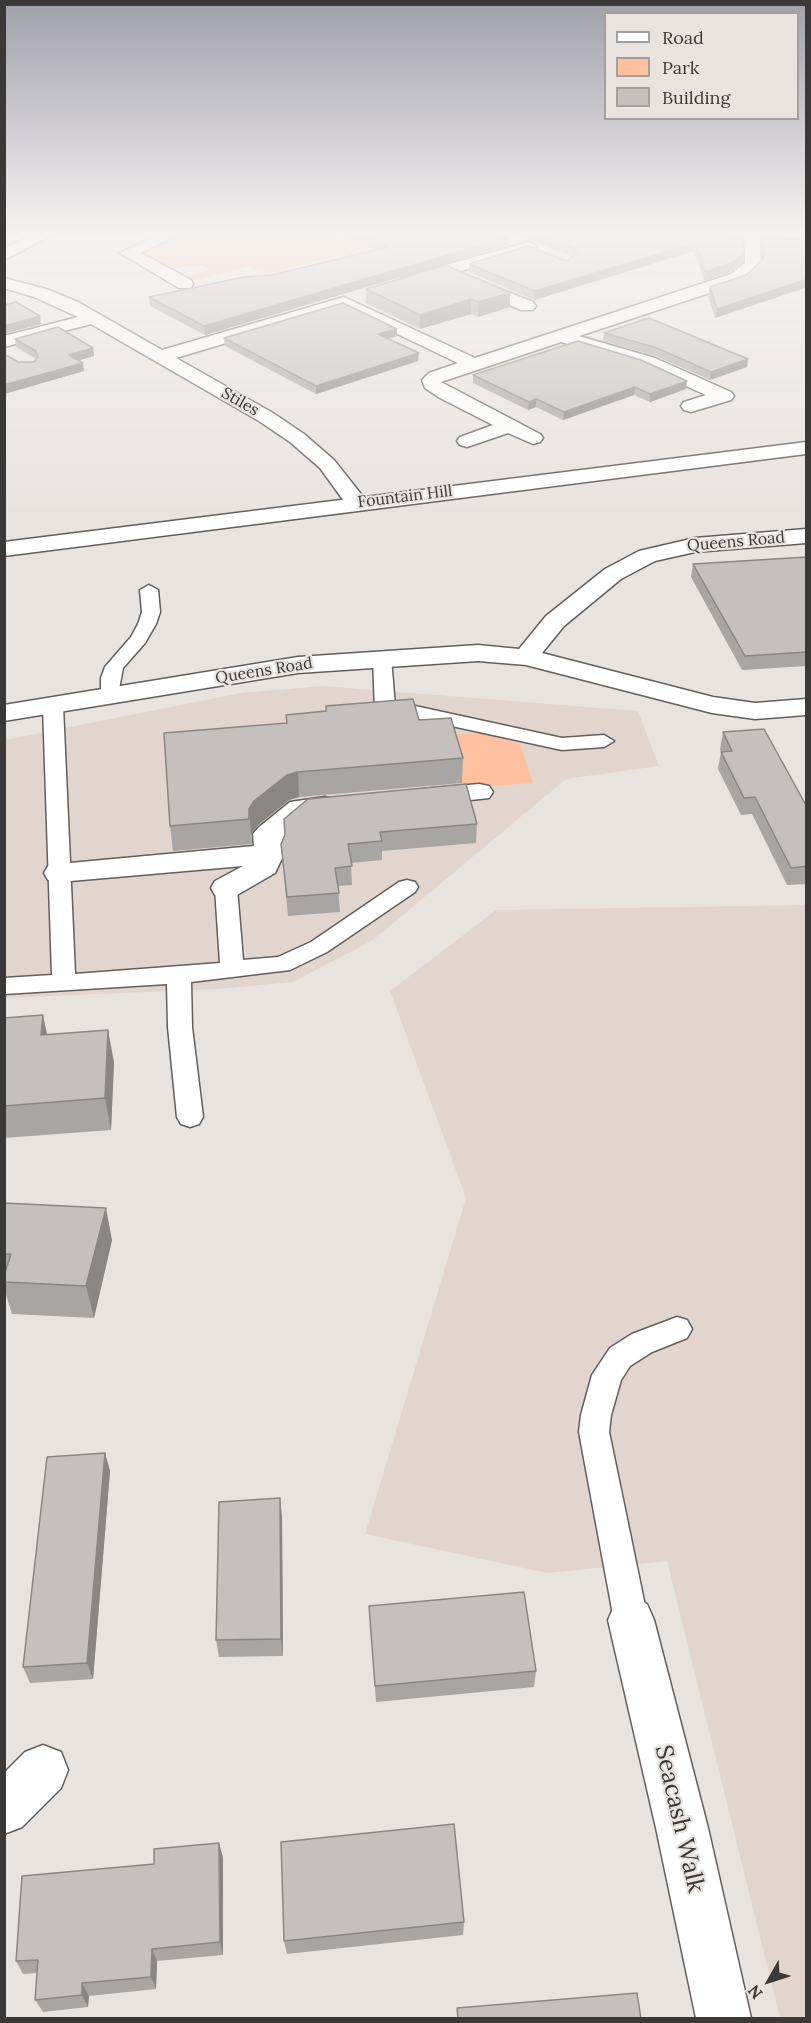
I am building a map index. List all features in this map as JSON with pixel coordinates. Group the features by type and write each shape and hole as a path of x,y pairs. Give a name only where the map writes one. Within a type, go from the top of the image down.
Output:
{"street":[{"path":"4,342 59,327"},
{"name":"Stiles","path":"111,327 297,438 327,464 357,503"},
{"path":"161,356 258,327"},
{"path":"397,327 474,364"},
{"path":"533,438 447,394 432,384 431,380 588,327"},
{"path":"561,336 648,362 724,396 691,406"},
{"path":"467,441 510,426"},
{"name":"Fountain Hill","path":"4,549 807,448"},
{"name":"Queens Road","path":"526,657 555,621 613,574 647,556 694,545 807,536"},
{"name":"Queens Road","path":"4,713 298,665 478,653 526,657 712,705 756,711 807,707"},
{"path":"396,800 479,792"},
{"path":"226,888 264,866 269,854 268,834 300,808 348,804"},
{"path":"59,873 269,854"},
{"name":"Seacash Walk","path":"631,1620 682,1828 724,2019"},
{"path":"4,1809 43,1770"}],"lane":[{"path":"110,696 110,678 114,667 139,639 147,624 151,612 149,590"},
{"path":"382,658 386,711"},
{"path":"52,706 64,982"},
{"path":"365,713 415,712 562,744 604,741"},
{"path":"4,986 270,967 300,958 320,947 407,887"},
{"path":"226,888 232,970"},
{"path":"179,975 180,1027 190,1117"},
{"path":"631,1620 594,1432 596,1415 608,1375 620,1358 642,1344 677,1329"}],"shaded area":[{"path":"323,686 638,711 659,766 566,779 373,940 293,982 218,989 5,998 4,740 241,693"},
{"path":"806,905 806,2018 780,2018 667,1561 547,1573 365,1534 466,1198 390,991 496,910"}],"green space":[{"path":"448,734 484,734 520,744 533,783 463,788"}],"building":[{"path":"59,327 93,348 69,355 83,363 4,385 4,354 18,362 34,362 38,357 36,351 15,339"},
{"path":"260,327 394,327 397,329 378,334 419,353 316,386 224,338"},
{"path":"621,327 672,327 748,359 711,372 657,348 604,333"},
{"path":"578,341 641,360 687,381 650,394 635,387 564,412 536,399 529,402 473,375"},
{"path":"807,557 807,652 745,656 693,564"},
{"path":"413,699 419,720 451,718 463,758 298,772 287,775 254,801 249,809 249,819 170,826 164,733 287,723 286,715 326,711 326,706"},
{"path":"764,729 807,807 807,866 791,868 755,797 744,798 721,752 732,751 723,732"},
{"path":"466,784 477,824 380,832 382,841 348,844 352,866 335,868 339,893 287,897 281,844 285,835 284,819 308,799"},
{"path":"43,1015 41,1035 108,1030 105,1098 4,1106 4,1018"},
{"path":"4,1203 106,1208 86,1286 4,1282 11,1254 4,1254"},
{"path":"105,1453 87,1663 23,1667 47,1457"},
{"path":"280,1498 281,1639 216,1640 219,1502"},
{"path":"524,1592 536,1671 375,1686 369,1606"},
{"path":"454,1824 464,1922 284,1941 281,1842"},
{"path":"219,1843 220,1942 152,1949 151,1977 82,1983 82,1995 35,2000 38,1960 16,1961 22,1876 154,1864 154,1849"},
{"path":"637,1993 641,2019 458,2019 457,2008"}]}
